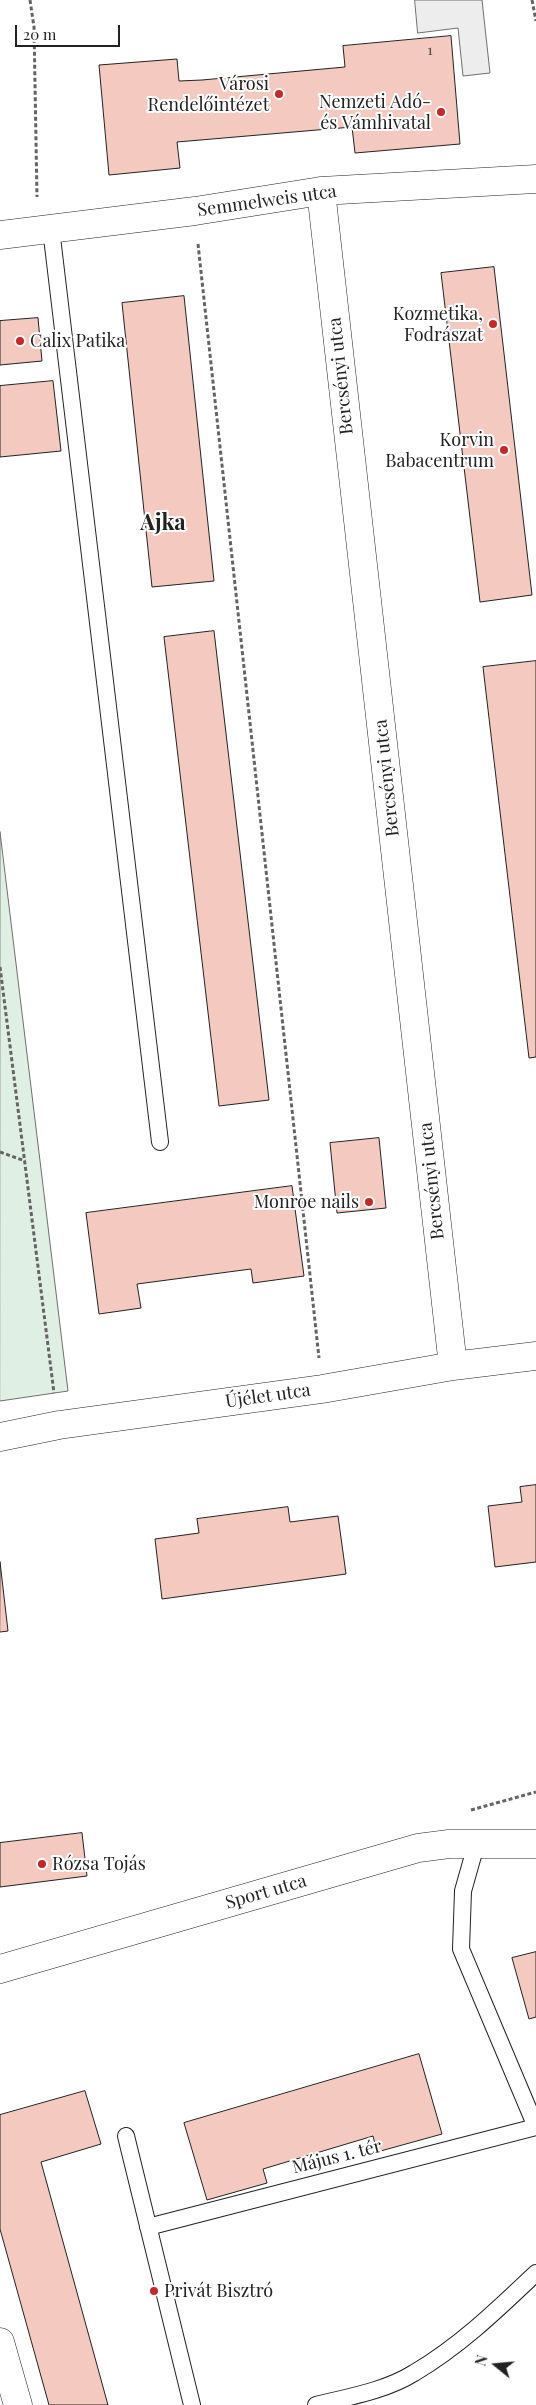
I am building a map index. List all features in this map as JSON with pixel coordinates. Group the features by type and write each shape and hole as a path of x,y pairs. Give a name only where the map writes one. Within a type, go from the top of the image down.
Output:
{"street":[{"name":"Semmelweis utca","path":"0,235 195,211 321,190 536,179"},
{"name":"Bercsényi utca","path":"321,190 453,1366"},
{"name":"Újélet utca","path":"0,1437 59,1425 322,1389 453,1366 536,1356"},
{"name":"Sport utca","path":"0,1969 418,1848 449,1844 536,1844"},
{"path":"0,2342 18,2405"}],"lane":[{"path":"45,230 160,1142"},
{"name":"Május 1. tér","path":"148,2227 536,2127 461,1949 464,1891 476,1845"},
{"path":"126,2136 192,2405"},
{"path":"316,2405 363,2394 413,2374 488,2318 536,2272"}],"path":[{"path":"30,0 34,26 45,230"},
{"path":"532,0 536,21"},
{"path":"195,211 322,1389"},
{"path":"0,967 59,1425"},
{"path":"0,1152 25,1161"}],"green space":[{"path":"0,832 68,1391 0,1401"}],"shaded area":[{"path":"415,0 482,0 490,73 463,76 458,28 418,33"}],"building":[{"name":"Városi Rendelőintézet","path":"451,36 460,144 355,153 352,127 177,142 180,168 109,175 99,65 177,59 179,81 202,80 345,67 343,46"},
{"path":"494,267 532,595 480,602 441,273"},
{"path":"184,296 214,581 152,587 122,303"},
{"name":"Calix Patika","path":"38,318 42,361 0,365 0,321"},
{"path":"53,381 61,451 0,457 0,386"},
{"path":"214,631 269,1100 219,1106 164,637"},
{"path":"536,661 536,1057 529,1058 483,667"},
{"path":"379,1138 386,1208 337,1213 330,1143"},
{"path":"292,1186 304,1276 253,1283 251,1269 137,1284 141,1308 99,1314 86,1213"},
{"path":"536,1485 536,1562 495,1567 488,1506 522,1502 520,1487"},
{"path":"288,1507 290,1522 338,1516 346,1574 162,1599 155,1539 199,1533 197,1519"},
{"path":"0,1562 8,1631 0,1632"},
{"path":"82,1833 87,1876 0,1887 0,1843"},
{"path":"536,1952 536,2017 529,2019 512,1958"},
{"path":"419,2054 442,2134 377,2152 373,2136 263,2169 267,2183 207,2200 184,2123"},
{"path":"85,2091 101,2144 41,2162 108,2405 49,2405 0,2229 0,2115"}],"place":[{"name":"Városi Rendelőintézet","path":"279,94"},
{"name":"Nemzeti Adó- és Vámhivatal","path":"441,112"},
{"name":"Kozmetika, Fodrászat","path":"493,324"},
{"name":"Calix Patika","path":"20,341"},
{"name":"Korvin Babacentrum","path":"504,450"},
{"name":"Monroe nails","path":"369,1202"},
{"name":"Rózsa Tojás","path":"42,1864"},
{"name":"Privát Bisztró","path":"154,2291"}],"district":[{"name":"Ajka","path":"163,523"}]}
